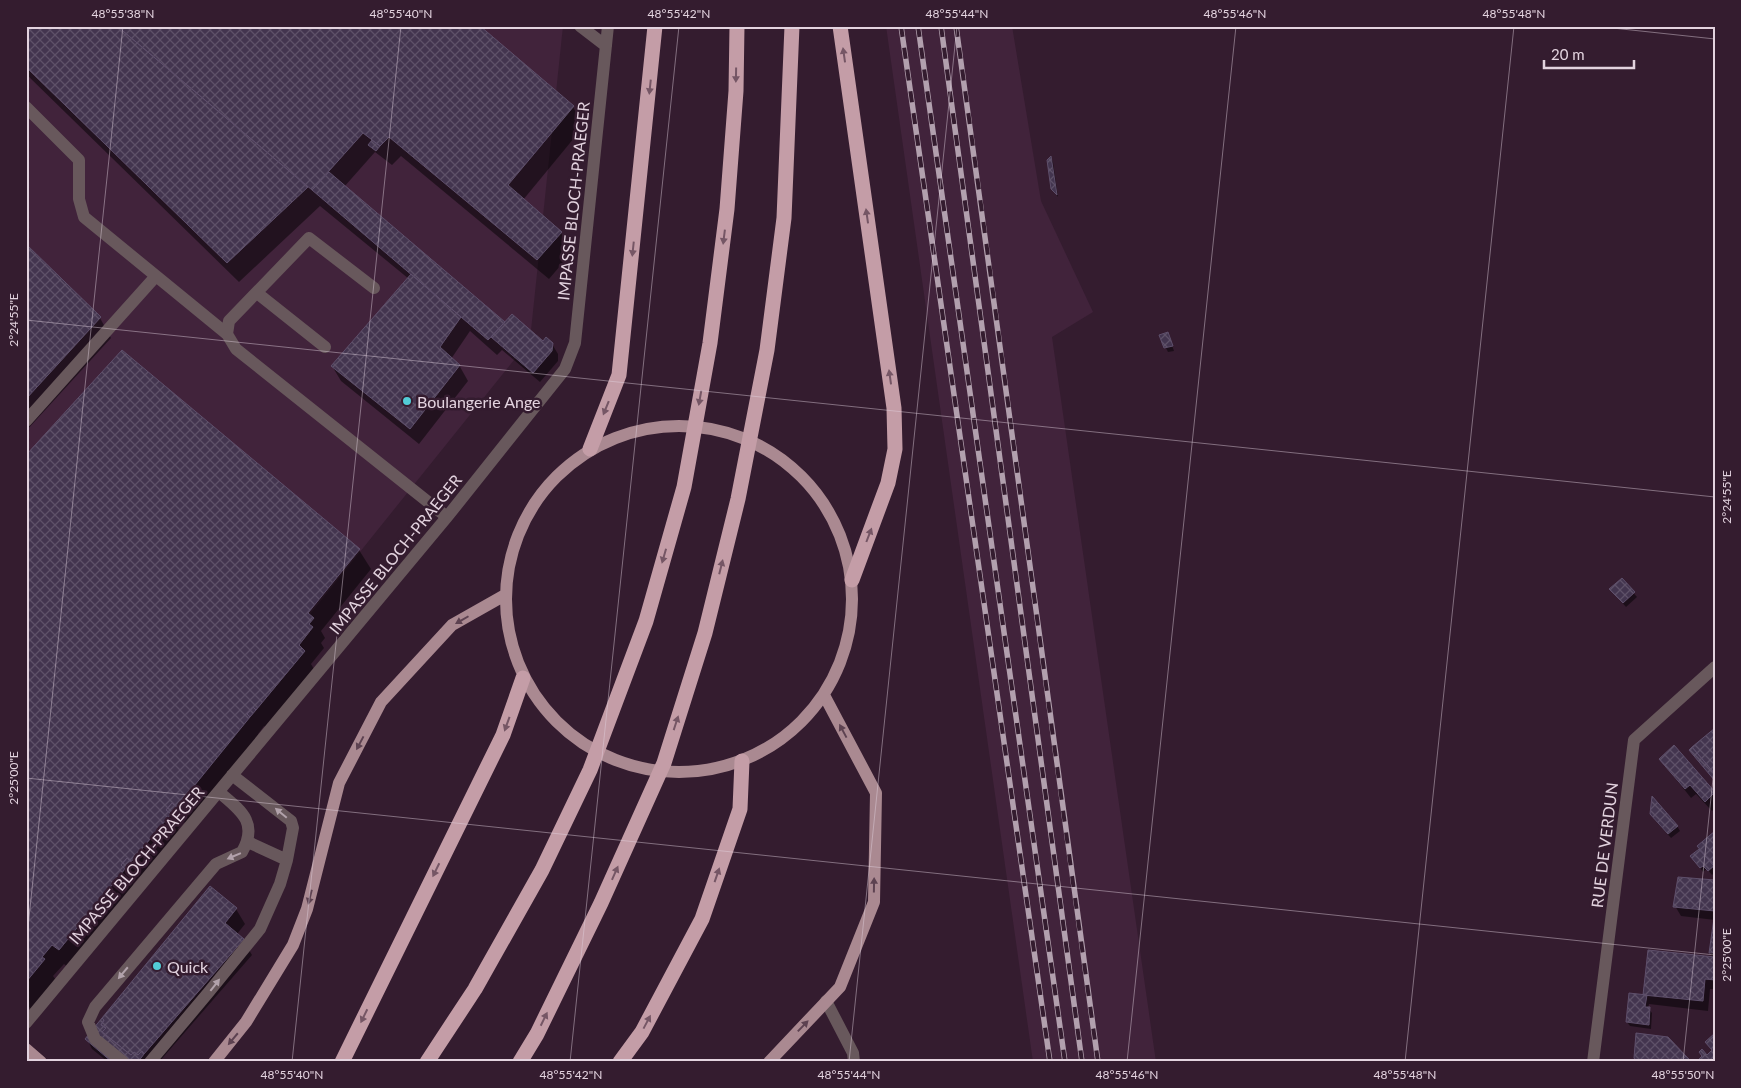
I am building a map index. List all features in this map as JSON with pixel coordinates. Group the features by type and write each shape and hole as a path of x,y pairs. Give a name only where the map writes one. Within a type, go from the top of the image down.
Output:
{"highway":[{"path":"590,449 619,375 655,26"},
{"path":"427,1062 475,989 542,870 590,770 646,621 684,487 710,343 727,209 736,90 736,26"},
{"path":"520,1062 537,1034 601,903 664,762 705,633 738,499 767,350 784,218 792,26"},
{"path":"840,26 894,416 894,449 888,483 852,580"},
{"path":"342,1062 503,735 524,678"},
{"path":"620,1062 642,1032 702,919 740,809 742,761"}],"main road":[{"path":"685,424 733,433 778,456 814,489 839,532 852,580 851,620 841,660 824,695 801,722 773,745 742,761 692,772 641,769 593,751 553,720 524,678 509,638 505,595 516,538 545,487 590,449 636,430 685,424"},
{"path":"214,1062 246,1022 293,945 307,909 339,783 381,702 452,626 505,595"},
{"path":"769,1062 840,987 874,902 876,793 824,695"},
{"path":"26,1049 41,1062"}],"street":[{"path":"580,26 606,46"},
{"name":"IMPASSE BLOCH-PRAEGER","path":"26,1024 447,517 565,370 575,343 608,26"},
{"path":"26,107 79,160 79,199 84,217 227,334 236,349 447,517"},
{"path":"227,334 230,321 309,238 374,288"},
{"path":"26,421 156,276"},
{"path":"257,293 325,347"},
{"name":"RUE DE VERDUN","path":"1593,1062 1634,740 1715,667"},
{"path":"150,1062 260,928 280,884 287,860 293,828 291,821 232,775"},
{"path":"124,1062 95,1039 88,1022 95,1007 216,864 242,852 248,842 249,833 243,813 219,792"},
{"path":"248,842 287,860"},
{"path":"826,1001 852,1052 854,1062"}],"shaded area":[{"path":"26,26 563,26 530,340 26,968"},
{"path":"886,26 1012,26 1041,201 1093,312 1052,337 1156,1062 1033,1062"}],"building":[{"path":"26,26 117,26 308,187 227,263 26,67"},
{"path":"117,26 480,26 574,106 508,185 562,232 537,260 389,137 380,146 363,133 312,190"},
{"path":"372,140 380,146 376,151 368,145"},
{"path":"1051,156 1057,195 1051,189 1047,160"},
{"path":"329,172 505,322 488,340 312,190"},
{"path":"26,244 101,317 26,399"},
{"path":"411,274 461,317 440,347 460,365 410,429 331,366"},
{"path":"512,314 543,341 546,337 553,343 552,351 533,373 491,337"},
{"path":"1168,332 1173,346 1164,348 1159,335"},
{"path":"122,350 360,549 308,613 314,618 309,624 313,627 299,645 305,651 256,710 253,707 247,714 250,717 177,807 172,803 166,810 171,814 131,862 127,858 121,865 125,869 59,950 52,945 42,957 45,959 26,982 26,455"},
{"path":"1622,578 1635,592 1623,603 1609,589"},
{"path":"253,707 256,710 250,717 247,714"},
{"path":"1715,728 1715,774 1692,747"},
{"path":"1674,745 1715,792 1705,802 1690,785 1685,789 1659,759"},
{"path":"1692,747 1715,774 1715,781 1689,750"},
{"path":"1652,796 1678,826 1668,834 1650,814"},
{"path":"172,803 177,807 171,814 166,810"},
{"path":"1715,831 1715,867 1697,846"},
{"path":"1699,849 1714,866 1708,871 1703,866 1700,868 1690,856"},
{"path":"127,858 131,862 125,869 121,865"},
{"path":"1678,877 1715,880 1715,911 1673,907"},
{"path":"210,886 237,908 225,923 244,939 144,1054 142,1051 138,1055 134,1052 131,1055 102,1032 106,1028 101,1025 104,1020 102,1018"},
{"path":"1714,918 1715,953 1709,953"},
{"path":"1648,950 1715,957 1715,980 1705,979 1703,1001 1643,995"},
{"path":"1629,993 1647,995 1645,1007 1650,1007 1649,1025 1626,1022"},
{"path":"102,1018 104,1020 101,1025 106,1028 102,1032 131,1055 134,1052 138,1055 142,1051 144,1054 138,1062 112,1062 85,1039"},
{"path":"1636,1033 1668,1037 1686,1056 1680,1062 1637,1062 1634,1058"},
{"path":"1715,1033 1715,1062 1701,1062 1699,1059 1702,1056 1699,1052 1702,1049 1707,1055 1712,1050 1705,1042"},
{"path":"1686,1056 1692,1062 1680,1062"}],"railway":[{"path":"901,26 1050,1062"},
{"path":"918,26 1065,1062"},
{"path":"941,26 1082,1062"},
{"path":"956,26 1098,1062"}],"place":[{"name":"Boulangerie Ange","path":"407,401"},
{"name":"Quick","path":"157,966"}]}
